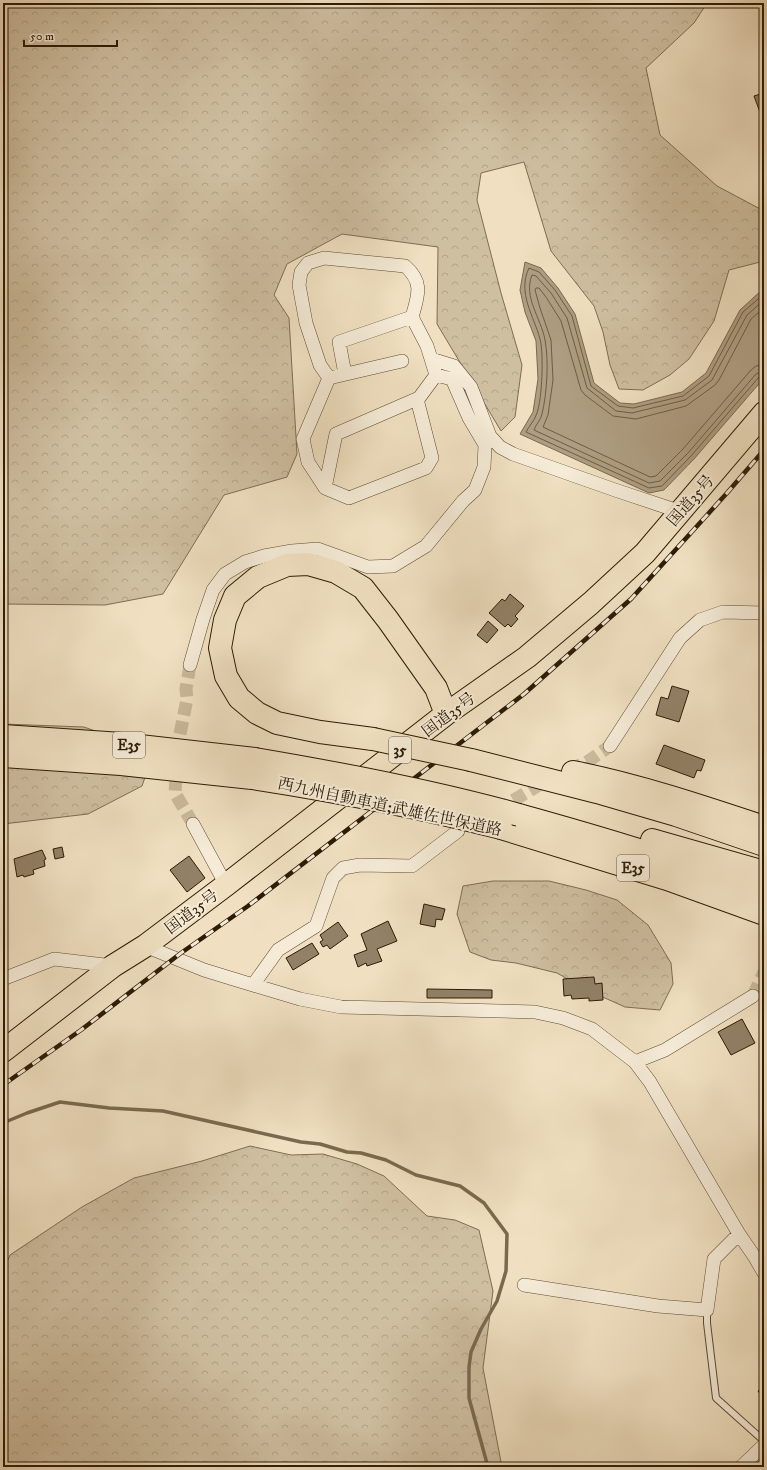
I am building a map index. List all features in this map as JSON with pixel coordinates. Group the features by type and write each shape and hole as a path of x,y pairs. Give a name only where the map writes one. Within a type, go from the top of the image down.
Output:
{"highway":[{"name":"国道35号","path":"3,1051 112,966 145,946 226,885 446,714 527,657 591,603 645,553 764,413"},
{"path":"446,714 436,688 388,620 363,588 336,572 308,564 287,565 258,576 235,596 225,620 220,648 226,676 239,698 257,713 277,723 320,732 375,735 472,756 606,779 682,800 764,828"},
{"name":"西九州自動車道;武雄佐世保道路","path":"3,736 122,744 254,768 327,790 501,828 667,879 764,914"},
{"name":"西九州自動車道;武雄佐世保道路","path":"3,756 120,764 254,768 335,773 471,801 594,836 764,894"},
{"path":"472,756 662,811 764,845"},
{"path":"519,815 653,840 764,872"}],"street":[{"path":"329,378 320,365 306,323 299,285 301,272 308,263 324,258 405,266 413,273 417,283 418,295 412,317 427,346 436,375"},
{"path":"345,374 339,342 412,317"},
{"path":"431,359 454,366 471,387 490,436 500,447 520,457 681,511"},
{"path":"329,378 402,361"},
{"path":"325,488 336,434 417,399 436,375"},
{"path":"190,665 203,618 213,590 225,574 238,566 245,562 264,556 292,551 318,549 368,568 393,566 426,546 463,501 475,490 484,467 485,445 469,418 452,379 436,375"},
{"path":"329,378 303,439 308,462 325,488 349,498 426,468 432,458 417,399"},
{"path":"610,746 680,638 700,620 723,612 764,613"},
{"path":"193,824 226,885"},
{"path":"253,985 278,950 316,926 333,878 343,868 360,865 412,866 458,831"},
{"path":"145,946 204,970 300,999 341,1007 535,1012 563,1018 592,1030 635,1062 650,1082 739,1234 764,1273"},
{"path":"3,979 54,959 112,966"},
{"path":"635,1062 665,1050 753,996"},
{"path":"524,1285 658,1306 707,1310 714,1259 739,1234"},
{"path":"742,1467 764,1445"}],"lane":[{"path":"707,1310 707,1323 716,1398 764,1441"}],"green space":[{"path":"3,3 707,3 694,23 646,68 660,135 717,186 764,211 764,261 729,270 714,321 689,359 670,375 643,390 619,389 610,365 603,332 594,306 551,251 524,162 481,173 477,200 501,293 522,365 515,417 501,431 437,324 438,247 342,234 287,264 274,295 289,318 297,454 287,477 224,495 163,594 105,605 3,604"},
{"path":"3,724 84,727 135,745 150,763 142,786 88,814 3,824"},
{"path":"493,881 549,881 586,890 617,900 648,925 671,963 673,984 660,1010 625,1007 587,990 557,973 516,963 491,960 470,952 457,914 463,886"},
{"path":"250,1146 291,1155 323,1154 357,1164 384,1176 427,1216 455,1220 479,1230 493,1291 483,1368 502,1467 3,1467 3,1271 10,1255 82,1207 134,1178 202,1161"}],"water":[{"path":"525,262 541,268 558,288 575,314 594,383 620,403 634,404 682,392 706,373 740,310 764,288 764,378 694,459 664,490 649,493 520,434 533,412 538,379 536,341 525,312 520,290"}],"building":[{"path":"764,93 764,114 761,115 754,96"},
{"path":"510,594 524,606 515,616 518,619 511,627 508,624 505,627 489,613 502,599 505,601"},
{"path":"488,621 498,630 487,643 477,635"},
{"path":"672,686 689,691 679,722 656,715 661,697 668,699"},
{"path":"664,745 705,760 701,771 697,770 694,778 656,764"},
{"path":"62,847 64,857 55,859 53,849"},
{"path":"42,850 46,859 44,860 45,866 33,870 34,874 24,877 23,875 17,877 14,859"},
{"path":"189,856 205,878 187,892 170,870"},
{"path":"424,904 445,909 442,920 436,919 435,927 420,924"},
{"path":"388,921 397,941 377,949 382,961 367,966 366,963 358,967 354,955 367,950 361,934"},
{"path":"338,922 348,936 330,949 327,945 323,947 320,942 323,940 320,935"},
{"path":"312,943 319,954 293,970 286,958"},
{"path":"594,977 595,984 602,983 603,1000 589,1001 589,998 572,999 571,995 564,996 563,979"},
{"path":"427,989 492,990 492,998 427,998"},
{"path":"742,1019 755,1043 731,1055 718,1032"},
{"path":"764,1386 764,1399 758,1391"}],"waterway":[{"path":"3,1123 60,1102 109,1108 163,1111 301,1142 320,1144 347,1152 361,1153 386,1160 416,1175 460,1186 484,1203 507,1234 506,1271 497,1301 481,1329 471,1352 469,1367 469,1398 488,1467"}],"tunnel":[{"path":"190,665 186,689 187,699 178,744 175,793 193,824"},
{"path":"569,770 587,762 610,746"},
{"path":"497,810 551,778"},
{"path":"753,996 764,972"}],"railway":[{"path":"3,1085 81,1030 181,953 248,906 524,694 631,599 764,450"}]}
